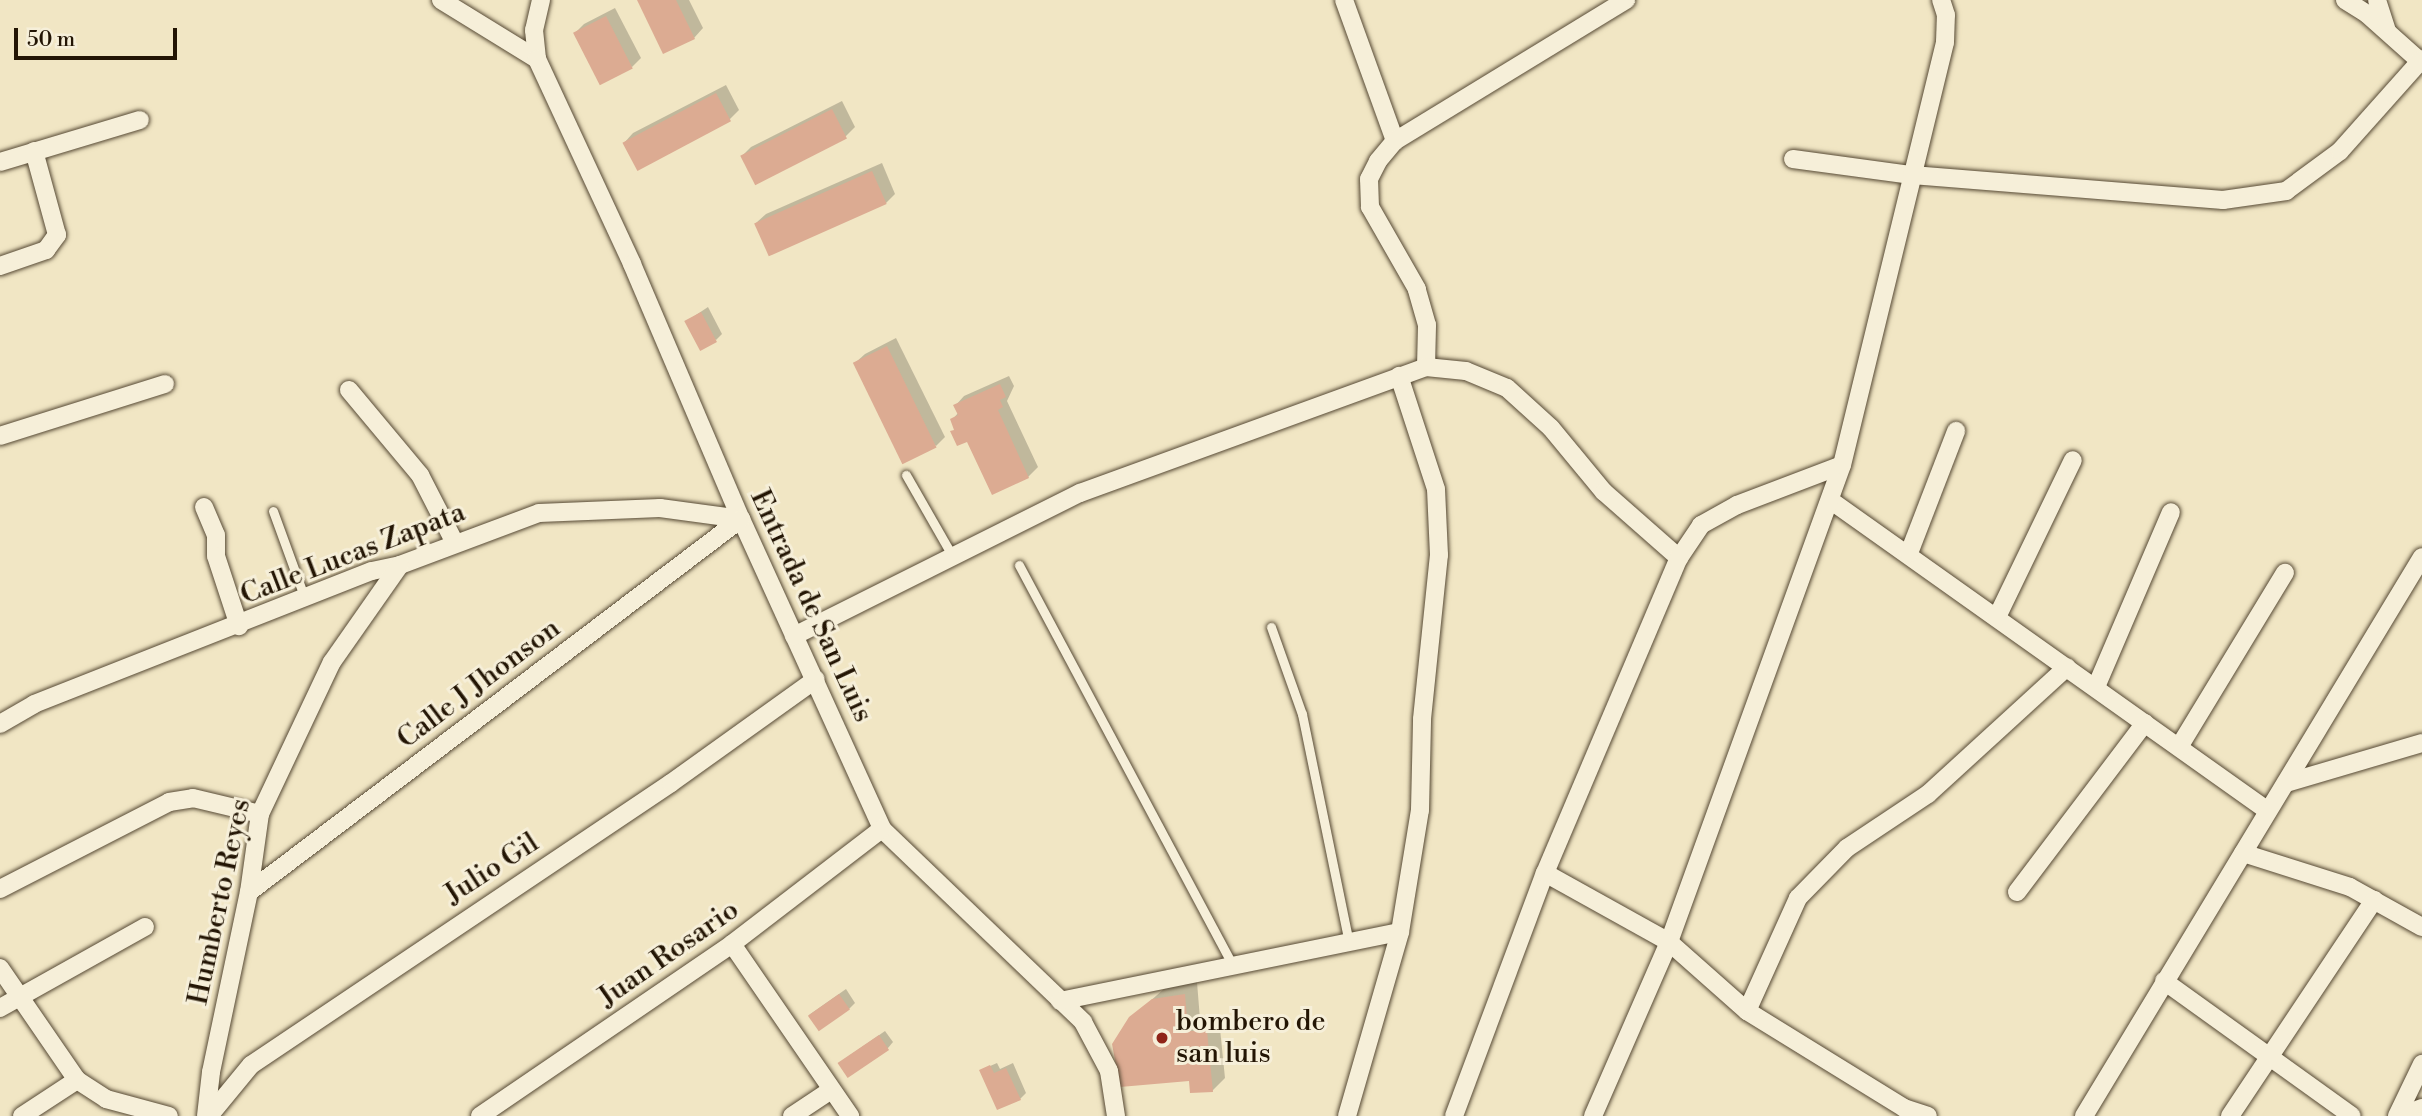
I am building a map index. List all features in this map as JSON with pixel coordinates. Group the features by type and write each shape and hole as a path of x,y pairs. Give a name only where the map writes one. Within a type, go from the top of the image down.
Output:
{"street":[{"path":"441,0 537,59"},
{"path":"537,59 534,30 541,0"},
{"path":"1344,0 1395,141"},
{"path":"1426,367 1427,325 1417,289 1370,207 1369,179 1378,161 1395,141 1626,0"},
{"path":"1593,1116 1669,942 1842,465 1945,42 1946,15 1941,0"},
{"path":"1793,159 1912,175 2223,200 2286,191 2340,151 2421,61 2345,0"},
{"path":"2377,0 2387,32"},
{"name":"Entrada de San Luis","path":"537,59 632,264 741,519 882,829 1083,1022 1109,1071 1116,1116"},
{"path":"0,162 140,120"},
{"path":"0,266 46,250 57,235 34,151"},
{"path":"794,636 1080,493 1426,367 1466,370 1507,388 1551,428 1604,492 1679,558"},
{"path":"1347,1116 1400,932 1420,810 1422,719 1439,555 1436,489 1399,376"},
{"path":"0,436 165,384"},
{"path":"349,390 420,475 455,543"},
{"path":"1909,553 1956,430"},
{"path":"1997,617 2073,460"},
{"path":"1454,1116 1545,873 1679,558 1700,525 1737,505 1842,465"},
{"path":"1830,500 1909,553 2268,811"},
{"path":"204,507 216,535 216,556 239,626"},
{"name":"Calle Lucas Zapata","path":"0,724 34,704 239,626 372,571 400,565 539,513 660,508 741,519"},
{"path":"2096,687 2171,512"},
{"name":"Calle J Jhonson","path":"249,891 741,519"},
{"path":"2084,1116 2422,557"},
{"name":"Humberto Reyes","path":"208,1116 211,1072 249,891 260,814 332,662 400,565"},
{"path":"2179,747 2285,573"},
{"path":"1747,1011 1798,898 1847,848 1928,794 2067,667"},
{"name":"Julio Gil","path":"208,1116 251,1065 671,783 816,680"},
{"path":"2017,892 2145,723"},
{"path":"2286,783 2422,743"},
{"path":"0,889 170,802 193,798 260,814"},
{"name":"Juan Rosario","path":"480,1116 732,944 882,829"},
{"path":"2243,853 2350,887 2422,927"},
{"path":"1545,873 1669,942 1747,1011 1902,1112 1928,1116"},
{"path":"2230,1116 2374,900"},
{"path":"0,1007 145,927"},
{"path":"1060,1002 1400,932"},
{"path":"732,944 850,1116"},
{"path":"0,968 77,1080 106,1099 169,1116"},
{"path":"2164,981 2352,1116"},
{"path":"2399,1116 2422,1064"},
{"path":"22,1116 77,1080"},
{"path":"792,1116 831,1090"},
{"path":"2399,1116 2422,1108"}],"lane":[{"path":"906,475 953,556"},
{"path":"273,511 305,599"},
{"path":"1019,565 1233,966"},
{"path":"1271,626 1303,714 1349,943"}],"building":[{"path":"637,0 676,0 695,39 663,54"},
{"path":"606,16 633,69 600,85 573,33"},
{"path":"716,93 731,121 637,171 622,143"},
{"path":"832,109 847,138 755,185 740,156"},
{"path":"872,171 887,204 769,256 754,223"},
{"path":"701,312 717,342 700,351 684,321"},
{"path":"887,346 937,448 902,464 853,363"},
{"path":"1000,384 1006,397 1000,400 1003,407 998,410 1029,478 992,495 967,442 957,446 950,431 954,430 950,419 958,415 953,405"},
{"path":"839,994 850,1010 819,1031 808,1016"},
{"name":"bombero de san luis","path":"1185,994 1188,1031 1207,1031 1213,1092 1190,1093 1189,1081 1120,1087 1112,1044 1129,1017 1152,999"},
{"path":"879,1035 889,1050 848,1078 838,1063"},
{"path":"990,1065 994,1073 1006,1068 1021,1100 997,1110 979,1070"}],"place":[{"name":"bombero de san luis","path":"1162,1038"}]}
